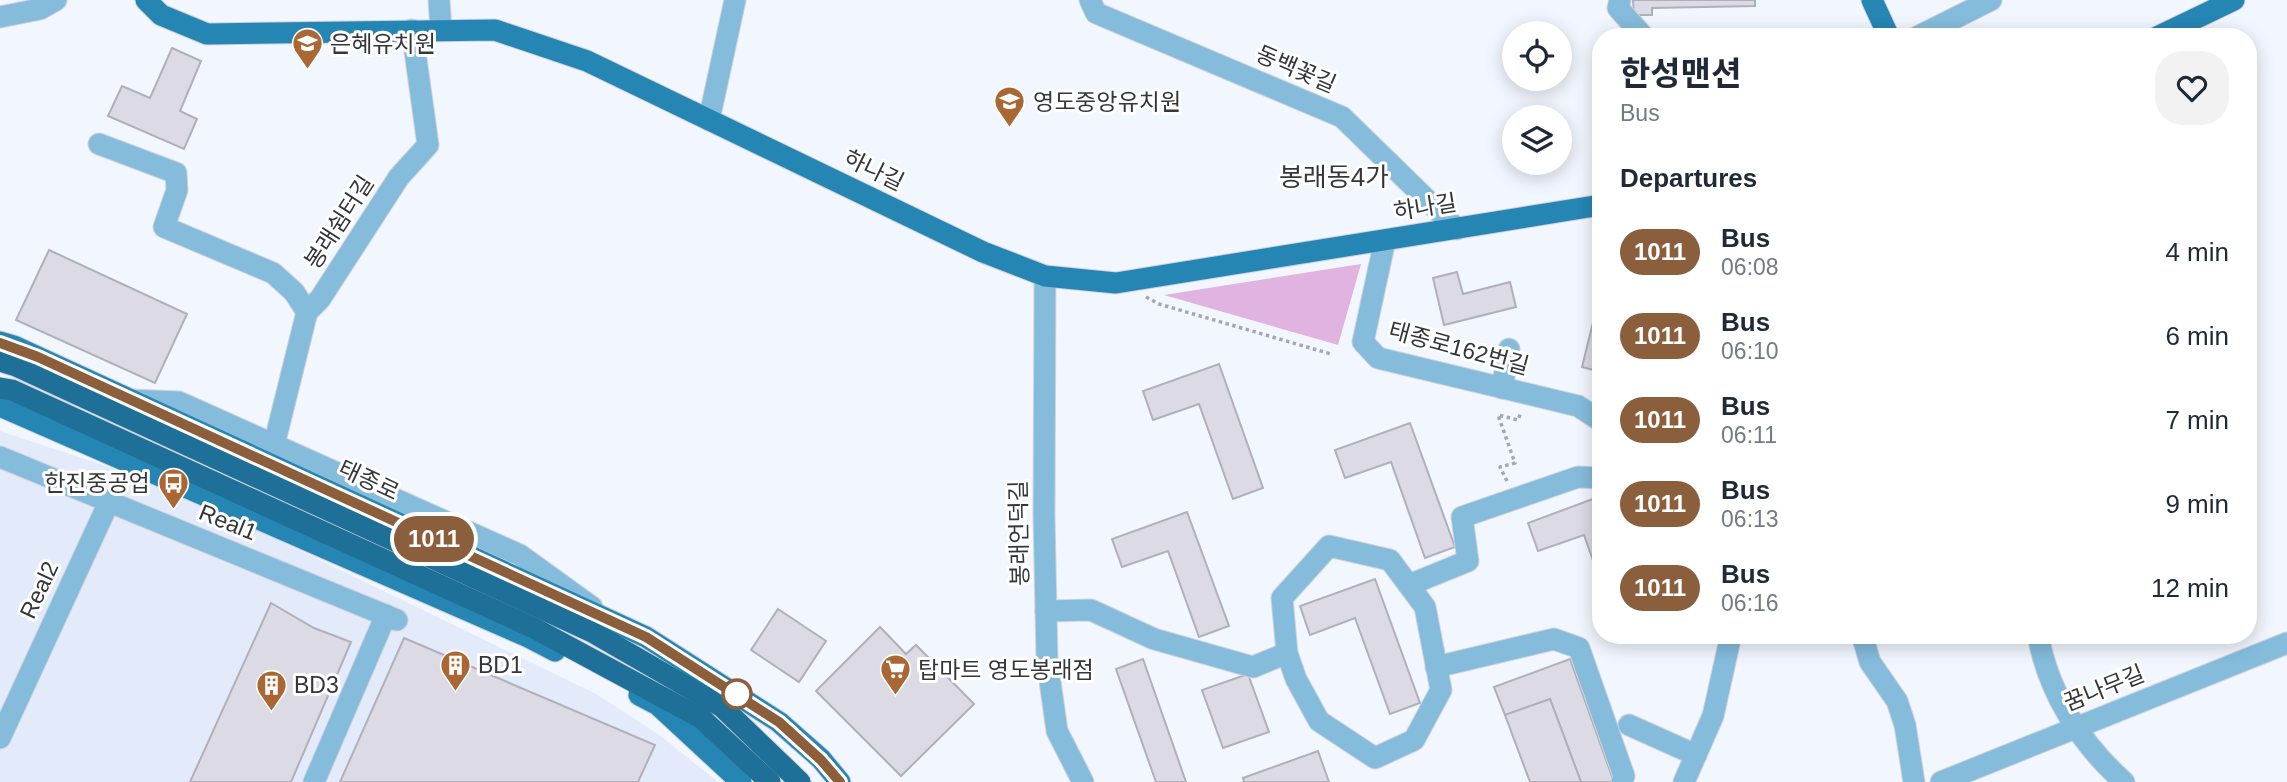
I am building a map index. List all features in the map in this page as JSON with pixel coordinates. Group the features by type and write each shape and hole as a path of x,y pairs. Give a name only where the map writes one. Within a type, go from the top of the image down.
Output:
{"highway":[{"path":"0,361 16,366 592,632 722,706 800,782"},
{"path":"0,388 12,390 534,628 701,718 770,782"}],"main road":[{"name":"하나길","path":"146,0 161,15 207,34 495,30 574,56 983,252 1045,276 1116,282 1592,206"},
{"path":"1872,0 1885,28"},
{"path":"2176,28 2234,0"},
{"name":"태종로","path":"0,342 14,346 646,637 779,722 821,760 840,782"},
{"path":"0,406 528,637 658,705 741,782"}],"street":[{"path":"0,17 40,9 56,0"},
{"path":"439,0 442,29"},
{"path":"709,120 736,0"},
{"name":"동백꽃길","path":"1090,0 1096,13 1342,117 1457,229"},
{"path":"1620,0 1618,8 1636,28"},
{"path":"1935,28 1991,0"},
{"name":"봉래쉼터길","path":"274,445 307,312 320,299 399,177 428,145 412,30"},
{"path":"99,144 176,173 177,190 164,227 273,273 294,292 307,312"},
{"name":"태종로162번길","path":"1385,240 1363,342 1378,358 1578,406 1592,415"},
{"name":"봉래언덕길","path":"1045,276 1047,660 1057,731 1083,782"},
{"path":"1502,388 1509,349"},
{"path":"131,400 180,402 520,555 608,618"},
{"name":"Real1","path":"0,457 391,617 314,782"},
{"path":"1409,584 1468,561 1462,517 1578,477 1592,478"},
{"name":"Real2","path":"3,743 109,502"},
{"path":"1329,546 1390,560 1425,607 1441,690 1414,740 1375,758 1320,722 1296,680 1287,653 1282,598 1329,546"},
{"path":"1046,611 1091,610 1154,639 1253,667 1287,653"},
{"path":"1436,667 1554,639 1579,648 1624,776 1622,782"},
{"name":"꿈나무길","path":"1941,782 2287,643"},
{"path":"1684,782 1713,716 1729,644"},
{"path":"1865,644 1870,662 1896,701 1905,725 1914,782"},
{"path":"2040,644 2042,659 2075,728 2124,782"},
{"path":"1629,725 1696,755"}],"path":[{"path":"1116,282 1159,304 1331,354"},
{"path":"1516,499 1500,467 1515,463 1498,415 1518,420 1522,409"}],"shaded area":[{"path":"1361,264 1338,345 1164,295"},
{"path":"0,431 106,466 233,518 596,694 658,734 718,782 0,782"}],"building":[{"path":"1633,0 1755,0 1755,6 1652,8 1652,15 1634,15"},
{"path":"172,48 201,61 180,111 197,119 184,149 108,116 122,86 150,98"},
{"path":"49,250 187,314 155,383 16,320"},
{"path":"1457,272 1463,294 1510,282 1516,307 1444,325 1433,278"},
{"path":"1592,326 1592,370 1582,367"},
{"path":"1219,364 1263,488 1233,499 1199,404 1153,420 1143,391"},
{"path":"1410,423 1455,547 1425,558 1391,462 1345,478 1335,450"},
{"path":"1592,499 1592,558 1584,535 1538,551 1528,523"},
{"path":"1187,512 1229,626 1199,637 1168,551 1122,567 1112,539"},
{"path":"1375,579 1420,703 1390,714 1355,618 1310,635 1300,606"},
{"name":"BD3","path":"271,603 314,628 351,642 291,782 190,782"},
{"path":"778,609 826,641 799,682 751,650"},
{"name":"탑마트 영도봉래점","path":"880,627 906,654 916,645 974,704 901,776 816,691"},
{"name":"BD1","path":"404,638 655,745 638,782 340,782"},
{"path":"1143,659 1186,782 1156,782 1116,669"},
{"path":"1570,659 1614,782 1581,782 1550,699 1505,715 1494,687"},
{"path":"1248,674 1269,732 1223,748 1202,690"},
{"path":"1550,699 1581,782 1530,782 1505,715"},
{"path":"1318,751 1329,782 1244,782 1243,778"}],"bus line":[{"name":"1011","path":"0,343 14,346 646,637 779,722 821,760 840,782"}],"place":[{"name":"은혜유치원","path":"307,71"},
{"name":"영도중앙유치원","path":"1010,129"},
{"name":"한진중공업","path":"173,510"},
{"name":"BD1","path":"455,692"},
{"name":"탑마트 영도봉래점","path":"895,697"},
{"name":"BD3","path":"271,712"}],"district":[{"name":"봉래동4가","path":"1334,177"}]}
